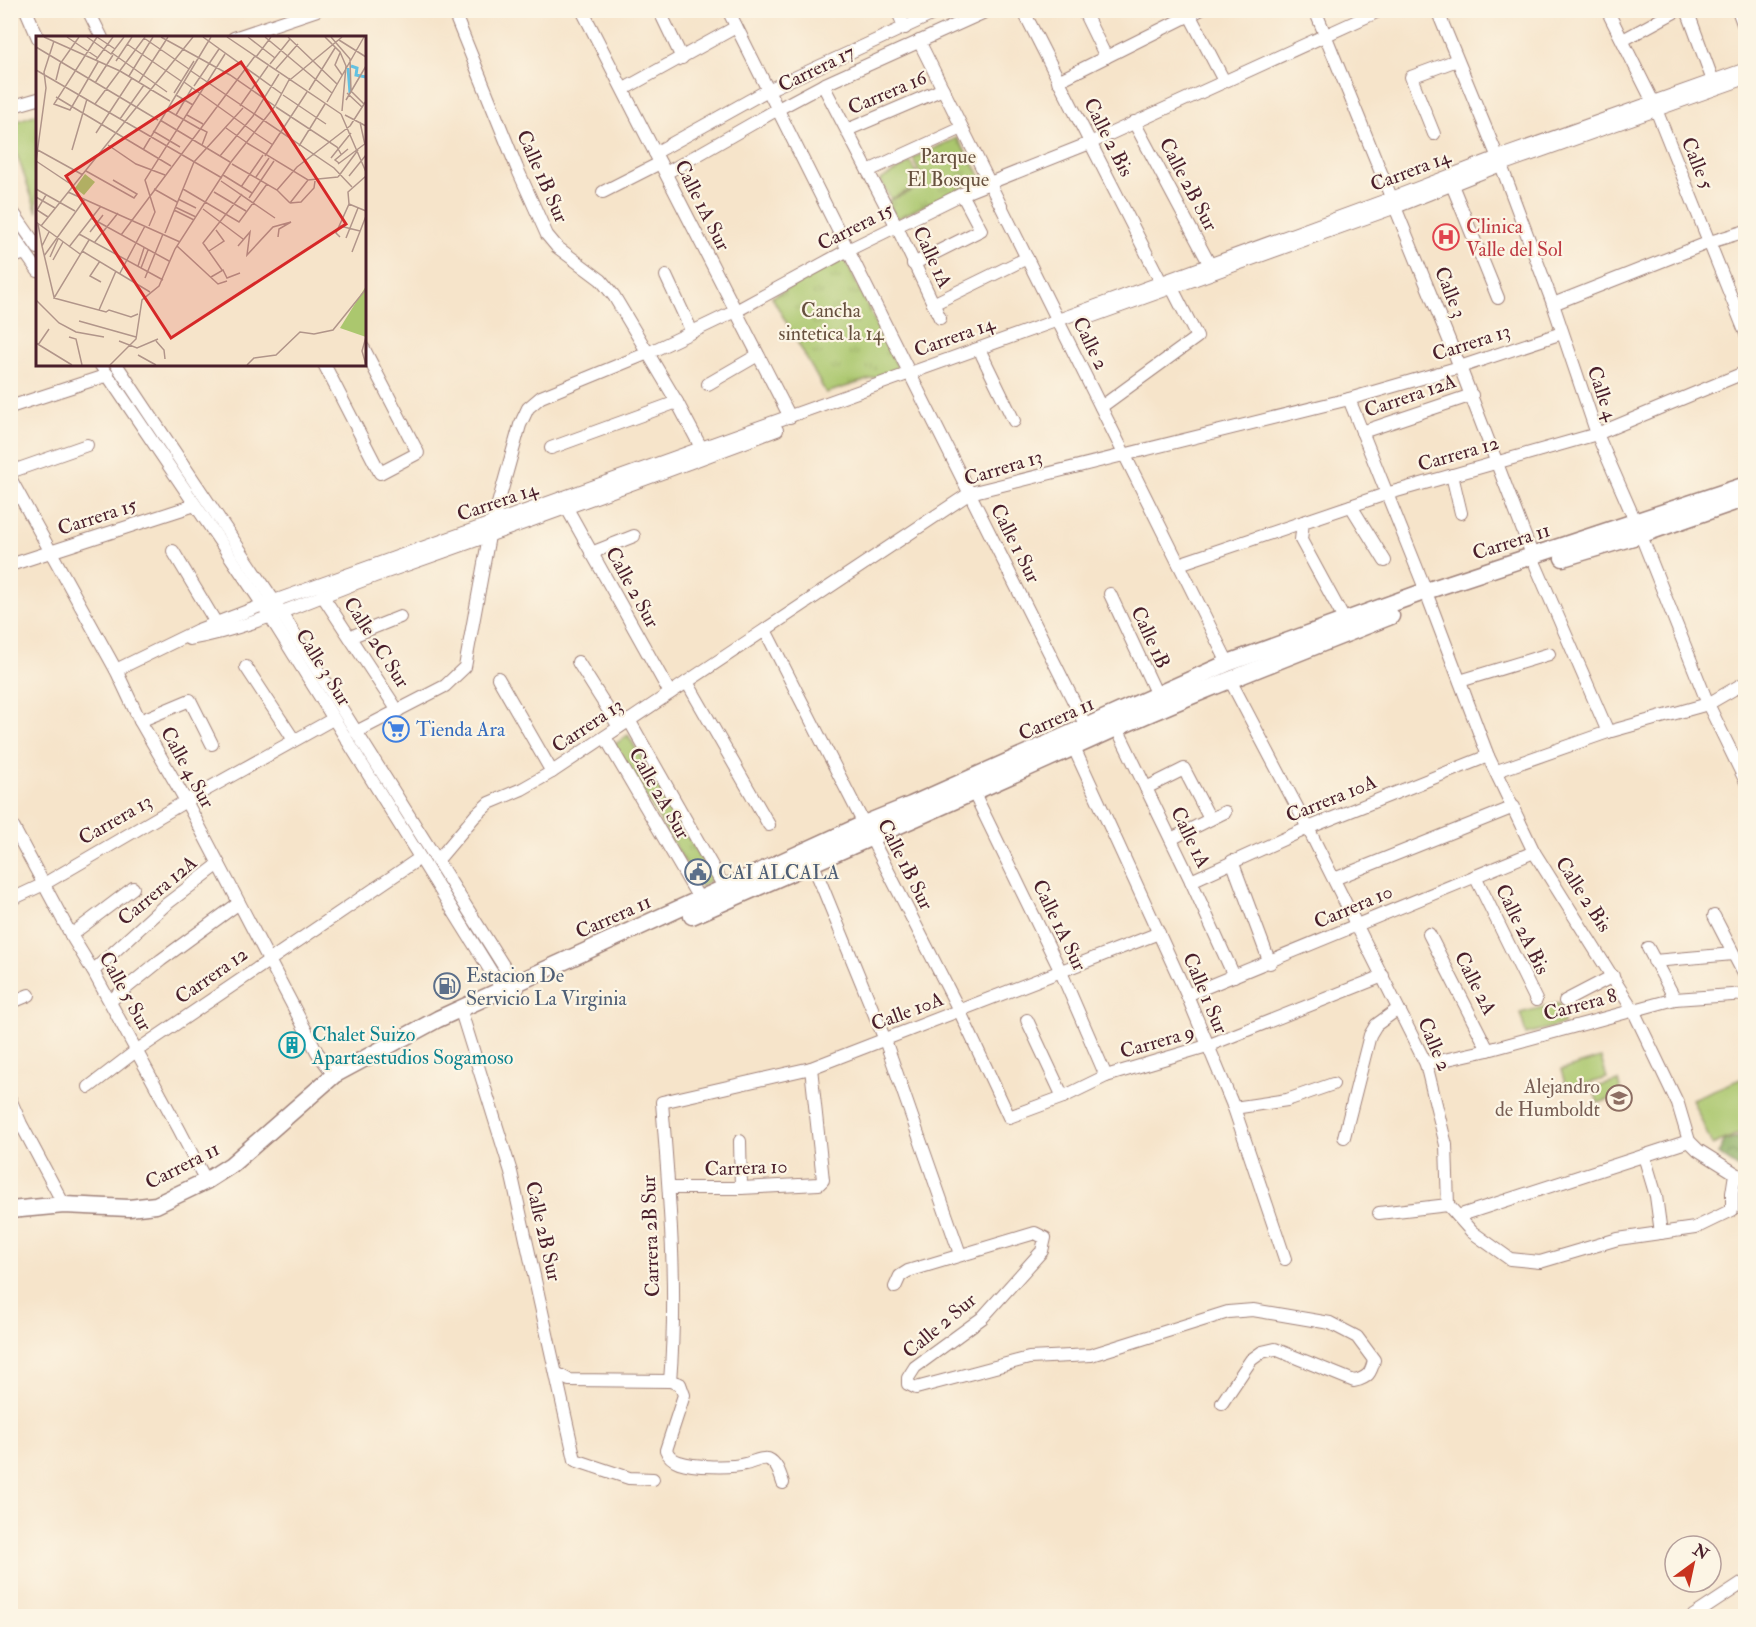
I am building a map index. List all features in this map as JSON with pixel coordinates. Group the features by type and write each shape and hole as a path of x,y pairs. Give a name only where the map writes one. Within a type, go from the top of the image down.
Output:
{"main road":[{"name":"Carrera 11","path":"1638,529 1746,485"},
{"name":"Carrera 11","path":"10,1210 64,1205 129,1208 156,1205 206,1181 231,1165 334,1075 462,1011 1345,621 1638,529 1746,498"},
{"name":"Carrera 11","path":"1114,722 1157,695 1229,672 1427,596"},
{"name":"Carrera 11","path":"510,990 700,900 728,894 813,864 868,831 974,793 1074,748 1089,733"}],"street":[{"path":"26,10 37,36"},
{"path":"88,10 101,36"},
{"path":"240,36 317,10"},
{"name":"Calle 1B Sur","path":"453,10 517,168 547,235 557,247 601,280 614,296 704,452"},
{"path":"659,10 682,58"},
{"name":"Calle 1 Sur","path":"728,10 1089,733"},
{"path":"897,10 905,28"},
{"name":"Carrera 17","path":"660,163 768,90 942,10"},
{"name":"Carrera 17","path":"660,163 778,109 823,85 989,10"},
{"name":"Calle 2 Bis","path":"1023,10 1166,285 1197,337 1101,407"},
{"path":"1083,10 1106,57"},
{"name":"Calle 3","path":"1315,10 1472,395 1535,561 1608,732"},
{"name":"Carrera 15","path":"356,732 445,686 465,667 489,536 520,425 528,408 541,397 648,352 736,311 848,250 962,194 1090,142 1380,10"},
{"name":"Calle 4","path":"1437,10 1500,161 1553,304 1597,434 1708,704 1744,775"},
{"name":"Calle 5","path":"1607,10 1654,106 1746,334"},
{"path":"1623,40 1678,10"},
{"path":"1687,10 1713,81"},
{"path":"1738,10 1746,32"},
{"name":"Calle 1A Sur","path":"583,11 790,417"},
{"path":"1059,81 1192,12 1224,81"},
{"path":"624,89 736,27"},
{"name":"Calle 2","path":"919,41 1179,564 1229,672 1426,1064 1446,1145 1449,1205"},
{"path":"1434,134 1412,77 1457,60"},
{"name":"Carrera 14","path":"1654,106 1746,69"},
{"name":"Carrera 14","path":"272,608 322,595 489,536 564,504 704,452 1394,203 1500,161 1654,106 1746,78"},
{"name":"Calle 1A","path":"823,85 897,227 940,318"},
{"name":"Carrera 16","path":"846,130 943,89"},
{"path":"10,107 36,100"},
{"name":"Calle 2B Sur","path":"1134,122 1210,265"},
{"path":"868,171 962,128"},
{"name":"Carrera 14","path":"1166,285 1210,265 1452,185 1500,161"},
{"path":"603,192 660,163"},
{"path":"1452,185 1498,298"},
{"path":"913,264 981,230 962,194"},
{"path":"10,208 31,250 36,266"},
{"path":"10,231 31,250"},
{"path":"1553,304 1710,242 1746,231"},
{"path":"10,258 31,250"},
{"path":"933,304 1027,258"},
{"path":"666,276 692,332"},
{"name":"Carrera 14","path":"911,376 982,355 1060,323"},
{"name":"Carrera 13","path":"437,861 489,803 522,789 552,772 970,493 1349,399 1460,367 1562,333"},
{"path":"325,366 380,473 418,453 366,353"},
{"path":"708,384 758,355"},
{"path":"982,355 1014,421"},
{"name":"Calle 3 Sur","path":"117,366 272,608 356,732 437,861 510,990"},
{"path":"10,407 104,370"},
{"name":"Calle 3 Sur","path":"104,370 195,505 272,608 333,718 420,858 510,990"},
{"name":"Carrera 12","path":"1179,564 1386,494 1597,434 1746,372"},
{"name":"Carrera 12A","path":"1362,432 1472,395"},
{"name":"Calle 2 Bis","path":"1349,399 1488,756 1534,852 1633,1010 1678,1104 1689,1141"},
{"path":"552,448 677,402"},
{"name":"Carrera 14","path":"704,452 790,417 838,403"},
{"path":"10,472 87,445"},
{"path":"1452,475 1461,513"},
{"name":"Calle 4 Sur","path":"10,478 116,670 140,721 186,801 317,1052 334,1075"},
{"name":"Carrera 14","path":"116,670 176,642 272,608 493,522 564,504"},
{"name":"Calle 2 Sur","path":"564,504 670,693"},
{"name":"Carrera 15","path":"10,565 195,505"},
{"path":"1351,506 1385,561"},
{"path":"1303,522 1301,540 1345,621"},
{"path":"591,553 634,536"},
{"path":"173,551 219,627"},
{"name":"Calle 1B","path":"1110,594 1157,695"},
{"name":"Calle 2C Sur","path":"322,595 398,711"},
{"path":"350,637 400,617"},
{"name":"Calle 1B Sur","path":"765,630 960,1011 1009,1117"},
{"path":"1460,681 1549,654"},
{"path":"578,662 624,724 728,894"},
{"path":"246,667 294,740"},
{"path":"498,678 552,772"},
{"path":"687,682 769,825"},
{"path":"1497,771 1608,732 1708,704 1746,682"},
{"path":"140,721 190,700 212,744"},
{"name":"Carrera 13","path":"10,900 44,884 333,718"},
{"name":"Calle 1A","path":"1114,722 1234,976"},
{"name":"Calle 2A Sur","path":"604,737 700,900"},
{"name":"Calle 1 Sur","path":"1074,748 1187,995 1234,1108 1285,1259"},
{"name":"Carrera 10A","path":"1191,881 1308,828 1488,756"},
{"path":"1146,788 1184,769 1209,819"},
{"name":"Calle 1A Sur","path":"974,793 1061,972 1106,1076"},
{"path":"1334,879 1514,807"},
{"path":"1171,839 1225,812"},
{"name":"Calle 5 Sur","path":"10,821 206,1181"},
{"name":"Carrera 10","path":"1187,995 1270,963 1534,852"},
{"path":"268,960 420,858"},
{"name":"Calle 1A","path":"1232,861 1270,963"},
{"name":"Carrera 12A","path":"93,971 164,906 219,864"},
{"path":"813,864 885,1040 960,1254 908,1271 900,1276 895,1287"},
{"name":"Calle 2A Bis","path":"1475,876 1536,1000"},
{"path":"71,935 134,888"},
{"path":"110,1001 239,903"},
{"path":"1714,916 1746,978"},
{"name":"Calle 10A","path":"662,1102 811,1068 1159,933"},
{"name":"Calle 2A","path":"1429,934 1488,1050"},
{"path":"1648,948 1675,999"},
{"path":"1654,961 1733,954"},
{"name":"Carrera 12","path":"89,1087 136,1051 268,960"},
{"name":"Carrera 9","path":"1009,1117 1063,1097 1106,1076 1207,1046 1383,976"},
{"path":"1565,1001 1613,976"},
{"name":"Carrera 8","path":"1426,1064 1488,1050 1675,999 1746,994"},
{"path":"10,1003 29,995"},
{"path":"1344,1137 1370,1035 1376,1025 1398,1009"},
{"name":"Calle 2B Sur","path":"462,1011 511,1172 575,1460 629,1478 653,1479"},
{"path":"1027,1020 1063,1097"},
{"name":"Carrera 10","path":"669,1188 741,1188 819,1184 823,1180 811,1068"},
{"path":"1234,1108 1287,1100 1333,1084"},
{"path":"10,1099 64,1205"},
{"name":"Carrera 2B Sur","path":"662,1102 669,1188 673,1299 671,1375"},
{"path":"740,1141 741,1188"},
{"path":"1379,1213 1449,1205 1458,1216 1472,1232 1510,1259 1540,1262 1618,1239 1695,1228 1732,1210 1732,1193 1740,1177 1698,1150 1689,1141 1458,1216"},
{"path":"1644,1156 1656,1196 1660,1233"},
{"name":"Calle 2 Sur","path":"960,1254 970,1254 1035,1233 1045,1238 1042,1251 982,1318 915,1367 908,1378 909,1384 916,1388 1029,1358 1091,1355 1228,1311 1253,1311 1330,1323 1357,1337 1374,1360 1371,1373 1364,1379 1354,1381 1275,1349 1262,1352 1251,1360 1221,1402"},
{"path":"556,1373 569,1380 671,1375 680,1384 684,1395 666,1450 668,1455 679,1462 722,1467 744,1465 762,1459 769,1460 776,1465 783,1482"},
{"path":"1694,1617 1709,1613 1746,1581"}],"green space":[{"path":"36,115 36,210 11,137 11,123"},
{"name":"Parque El Bosque","path":"957,138 982,178 896,219 888,201 924,185 913,158"},
{"path":"911,162 922,184 891,199 880,180"},
{"name":"Cancha sintetica la 14","path":"844,258 899,370 826,393 772,297"},
{"path":"628,735 713,879 700,887 614,745"},
{"path":"1559,1003 1564,1024 1526,1034 1520,1013"},
{"path":"1601,1058 1607,1078 1567,1090 1561,1070"},
{"path":"1745,1077 1745,1131 1712,1145 1692,1099"},
{"path":"1618,1081 1622,1096 1598,1103 1593,1088"},
{"path":"1745,1136 1745,1172 1718,1154 1725,1140"}],"place":[{"name":"Clinica Valle del Sol","path":"1446,237"},
{"name":"Tienda Ara","path":"396,729"},
{"name":"CAI ALCALA","path":"698,872"},
{"name":"Estacion De Servicio La Virginia","path":"447,986"},
{"name":"Chalet Suizo Apartaestudios Sogamoso","path":"292,1045"},
{"name":"Alejandro de Humboldt","path":"1619,1098"}]}
